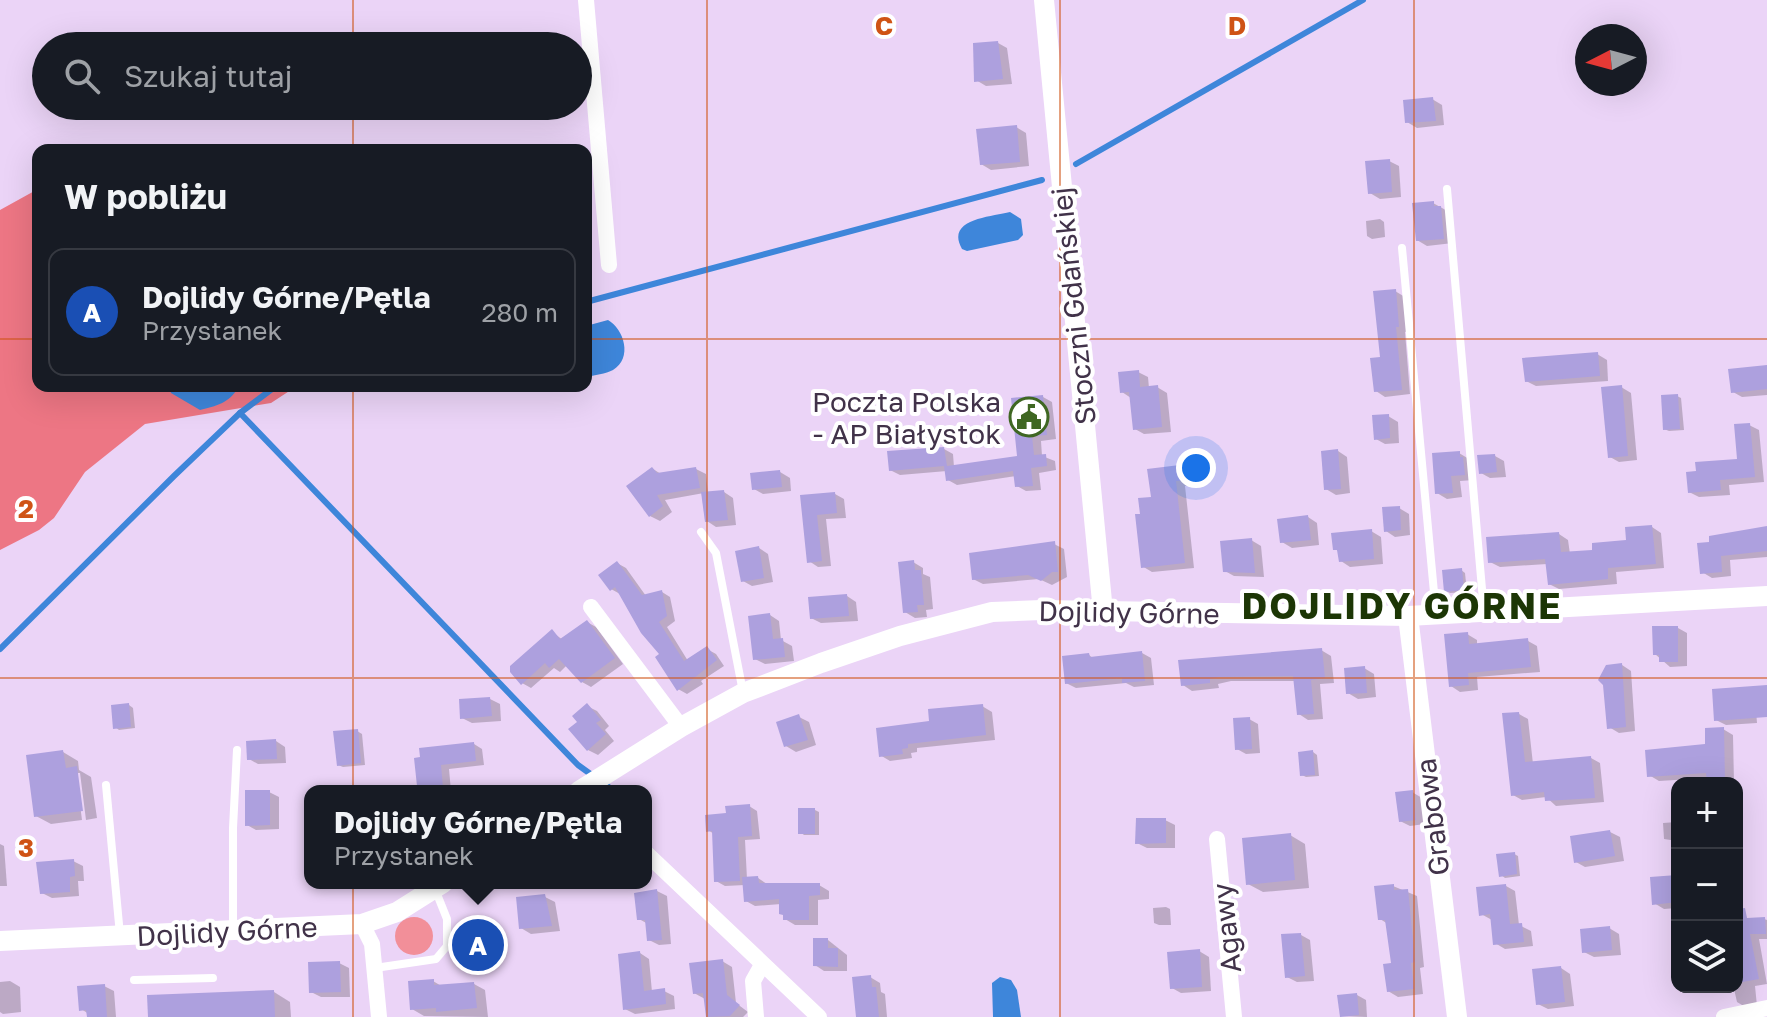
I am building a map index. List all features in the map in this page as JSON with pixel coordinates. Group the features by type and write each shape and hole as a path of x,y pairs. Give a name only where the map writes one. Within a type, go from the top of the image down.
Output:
{"street":[{"path":"586,0 589,32"},
{"name":"Stoczni Gdańskiej","path":"1044,0 1103,612"},
{"path":"592,69 609,265"},
{"name":"Dojlidy Górne","path":"589,785 681,727 743,693 900,636 992,612 1042,610 1408,616 1767,596"},
{"path":"591,607 681,727"},
{"name":"Grabowa","path":"1408,616 1457,1017"},
{"name":"Agawy","path":"1217,839 1234,1017"},
{"path":"652,859 819,1017"},
{"name":"Dojlidy Górne","path":"0,941 362,924 397,912 434,889"},
{"path":"362,924 372,944 379,1017"},
{"path":"756,1017 753,981 762,965"},
{"path":"1724,1017 1767,1008"}],"lane":[{"path":"1447,189 1484,613"},
{"path":"1402,248 1436,615"},
{"path":"701,532 716,553 743,693"},
{"path":"233,932 237,750"},
{"path":"106,785 121,936"},
{"path":"375,968 436,959 447,946 447,919 440,889"},
{"path":"134,980 213,978"}],"shaded area":[{"path":"32,192 32,392 288,392 271,403 145,424 85,472 54,518 39,530 0,550 0,210"},
{"path":"414,917 427,923 433,936 427,949 414,955 401,949 395,936 401,923"}],"water":[{"path":"1010,212 1021,219 1023,235 1018,240 967,251 962,249 958,239 964,225"},
{"path":"608,320 614,324 622,337 624,351 619,365 613,370 592,376 592,324"},
{"path":"235,392 222,403 200,410 171,393"},
{"path":"1000,977 1011,980 1017,990 1021,1017 993,1017 992,983"}],"building":[{"path":"998,41 1003,79 974,82 973,43"},
{"path":"1433,97 1436,121 1405,123 1403,100"},
{"path":"1017,125 1020,162 980,165 976,129"},
{"path":"1390,159 1392,192 1368,194 1365,161"},
{"path":"1434,201 1434,206 1441,206 1444,239 1416,241 1412,203"},
{"path":"1396,289 1402,390 1374,392 1370,358 1380,357 1373,291"},
{"path":"1598,352 1600,376 1525,382 1522,358"},
{"path":"1767,365 1767,389 1731,393 1728,369"},
{"path":"1139,370 1140,387 1158,385 1162,427 1133,430 1129,392 1120,393 1118,372"},
{"path":"1622,385 1628,456 1608,458 1601,387"},
{"path":"1678,394 1680,429 1663,430 1661,395"},
{"path":"1043,395 1047,435 1032,436 1034,455 1046,454 1047,466 1031,468 1033,486 1015,487 1013,471 946,481 944,466 889,471 887,451 944,447 947,466 1017,456 1011,398"},
{"path":"1389,414 1390,438 1374,440 1372,415"},
{"path":"1750,423 1755,477 1720,480 1721,490 1688,493 1686,472 1696,471 1695,462 1737,459 1734,424"},
{"path":"1338,449 1341,489 1324,490 1321,451"},
{"path":"1460,451 1465,475 1451,476 1453,493 1435,494 1432,453"},
{"path":"1495,454 1497,472 1479,474 1477,455"},
{"path":"1188,464 1190,480 1176,481 1185,563 1141,568 1135,514 1140,514 1138,498 1151,497 1147,469"},
{"path":"652,467 657,473 696,467 700,488 657,495 663,506 649,517 626,486"},
{"path":"780,470 782,487 752,490 750,473"},
{"path":"724,490 728,520 705,522 701,492"},
{"path":"835,492 837,513 817,515 822,561 807,563 800,495"},
{"path":"1400,506 1401,530 1384,532 1382,507"},
{"path":"1308,515 1311,540 1280,543 1277,519"},
{"path":"1652,525 1656,564 1608,568 1608,579 1548,585 1545,559 1488,563 1486,537 1559,532 1561,552 1592,550 1592,543 1626,540 1625,527"},
{"path":"1767,526 1767,551 1721,556 1722,572 1700,574 1697,543 1709,542 1709,536"},
{"path":"1372,529 1374,559 1339,562 1337,550 1333,550 1331,533"},
{"path":"1252,538 1255,573 1223,572 1220,541"},
{"path":"1055,541 1058,572 1052,572 1041,581 1028,575 972,580 969,553"},
{"path":"759,546 764,578 741,582 735,551"},
{"path":"914,560 915,570 921,570 924,605 917,605 918,612 903,613 898,562"},
{"path":"617,561 642,595 662,590 667,616 659,622 684,661 707,646 717,660 677,691 655,657 659,654 641,633 615,587 610,591 598,575"},
{"path":"1462,568 1464,590 1444,592 1442,570"},
{"path":"847,594 849,616 810,619 808,597"},
{"path":"770,613 773,639 783,638 785,657 753,660 748,616"},
{"path":"587,620 615,658 581,683 559,659 549,668 545,663 521,685 510,672 510,666 552,629 560,639"},
{"path":"1652,626 1678,626 1678,662 1659,662 1659,655 1653,655"},
{"path":"1468,632 1469,644 1528,638 1531,667 1468,673 1469,685 1449,687 1444,634"},
{"path":"1322,648 1325,678 1311,680 1314,714 1297,715 1293,676 1220,677 1210,679 1210,683 1181,686 1178,660"},
{"path":"1142,651 1145,681 1122,683 1122,678 1065,684 1062,656 1089,653 1090,657"},
{"path":"1622,663 1626,727 1607,729 1603,685 1598,680 1606,665"},
{"path":"1365,666 1367,693 1346,694 1344,668"},
{"path":"1767,685 1767,717 1714,721 1712,689"},
{"path":"490,697 492,716 460,719 459,699"},
{"path":"129,703 131,727 113,729 111,705"},
{"path":"587,703 601,720 596,723 606,734 587,751 568,729 577,722 572,716"},
{"path":"983,704 986,735 908,744 908,748 902,749 903,754 879,757 876,728 929,721 928,709"},
{"path":"1519,712 1525,762 1591,756 1595,798 1545,801 1544,792 1511,796 1502,713"},
{"path":"799,714 808,740 784,747 776,722"},
{"path":"1250,717 1252,749 1235,750 1233,718"},
{"path":"1724,727 1725,777 1706,777 1706,773 1647,777 1645,750 1705,744 1705,728"},
{"path":"358,729 361,763 337,766 333,731"},
{"path":"276,739 277,759 247,760 246,741"},
{"path":"474,742 476,761 441,765 443,785 417,785 414,758 420,757 419,748"},
{"path":"63,750 66,768 77,766 83,811 34,817 26,755"},
{"path":"1313,750 1315,775 1300,776 1298,752"},
{"path":"245,790 270,790 270,825 245,826"},
{"path":"1413,790 1416,820 1399,822 1395,792"},
{"path":"750,804 752,836 738,837 740,881 714,882 712,831 706,832 705,815 726,813 725,806"},
{"path":"798,808 815,808 815,834 798,834"},
{"path":"1136,818 1166,818 1166,843 1135,844"},
{"path":"1610,830 1615,856 1574,863 1570,836"},
{"path":"1291,833 1295,880 1246,885 1242,838"},
{"path":"1515,852 1517,874 1499,877 1496,854"},
{"path":"74,859 75,876 70,877 70,892 40,894 36,862"},
{"path":"1671,875 1671,903 1652,905 1650,877"},
{"path":"758,876 759,883 820,883 820,895 809,896 809,920 783,920 783,915 779,914 779,899 744,902 742,877"},
{"path":"1394,884 1394,890 1408,889 1415,962 1411,963 1414,989 1387,992 1383,964 1391,963 1385,920 1378,920 1374,886"},
{"path":"1506,884 1510,924 1522,923 1524,942 1493,945 1490,914 1479,916 1476,887"},
{"path":"657,889 662,940 647,941 645,920 637,920 634,893"},
{"path":"545,894 552,926 519,929 516,897"},
{"path":"1743,908 1747,918 1765,917 1766,934 1750,934 1759,979 1743,982 1743,921"},
{"path":"1610,926 1612,950 1582,953 1580,929"},
{"path":"1301,933 1305,976 1285,978 1281,934"},
{"path":"813,938 828,938 828,948 838,948 838,967 813,966"},
{"path":"1200,949 1202,987 1170,989 1167,952"},
{"path":"640,951 644,991 665,988 666,1004 623,1010 618,954"},
{"path":"723,959 727,995 740,1005 730,1016 706,1017 703,993 693,994 689,963"},
{"path":"340,961 341,992 309,993 308,962"},
{"path":"1561,966 1565,1002 1536,1005 1532,969"},
{"path":"871,975 872,987 876,987 879,1017 856,1017 852,977"},
{"path":"434,979 434,985 474,982 477,1008 436,1012 436,1008 410,1010 408,981"},
{"path":"105,984 107,1017 87,1017 86,1010 79,1011 77,986"},
{"path":"274,990 275,1017 148,1017 147,995"},
{"path":"1357,993 1359,1015 1340,1017 1337,995"}],"waterway":[{"path":"1076,164 1363,0"},
{"path":"592,300 1042,180"},
{"path":"0,649 174,476 240,413 268,392"},
{"path":"240,413 578,765 606,785"}],"place":[{"name":"Poczta Polska - AP Białystok","path":"1029,417"},
{"name":"Dojlidy Górne/Pętla","path":"478,945"}],"district":[{"name":"DOJLIDY GÓRNE","path":"1402,605"}]}
